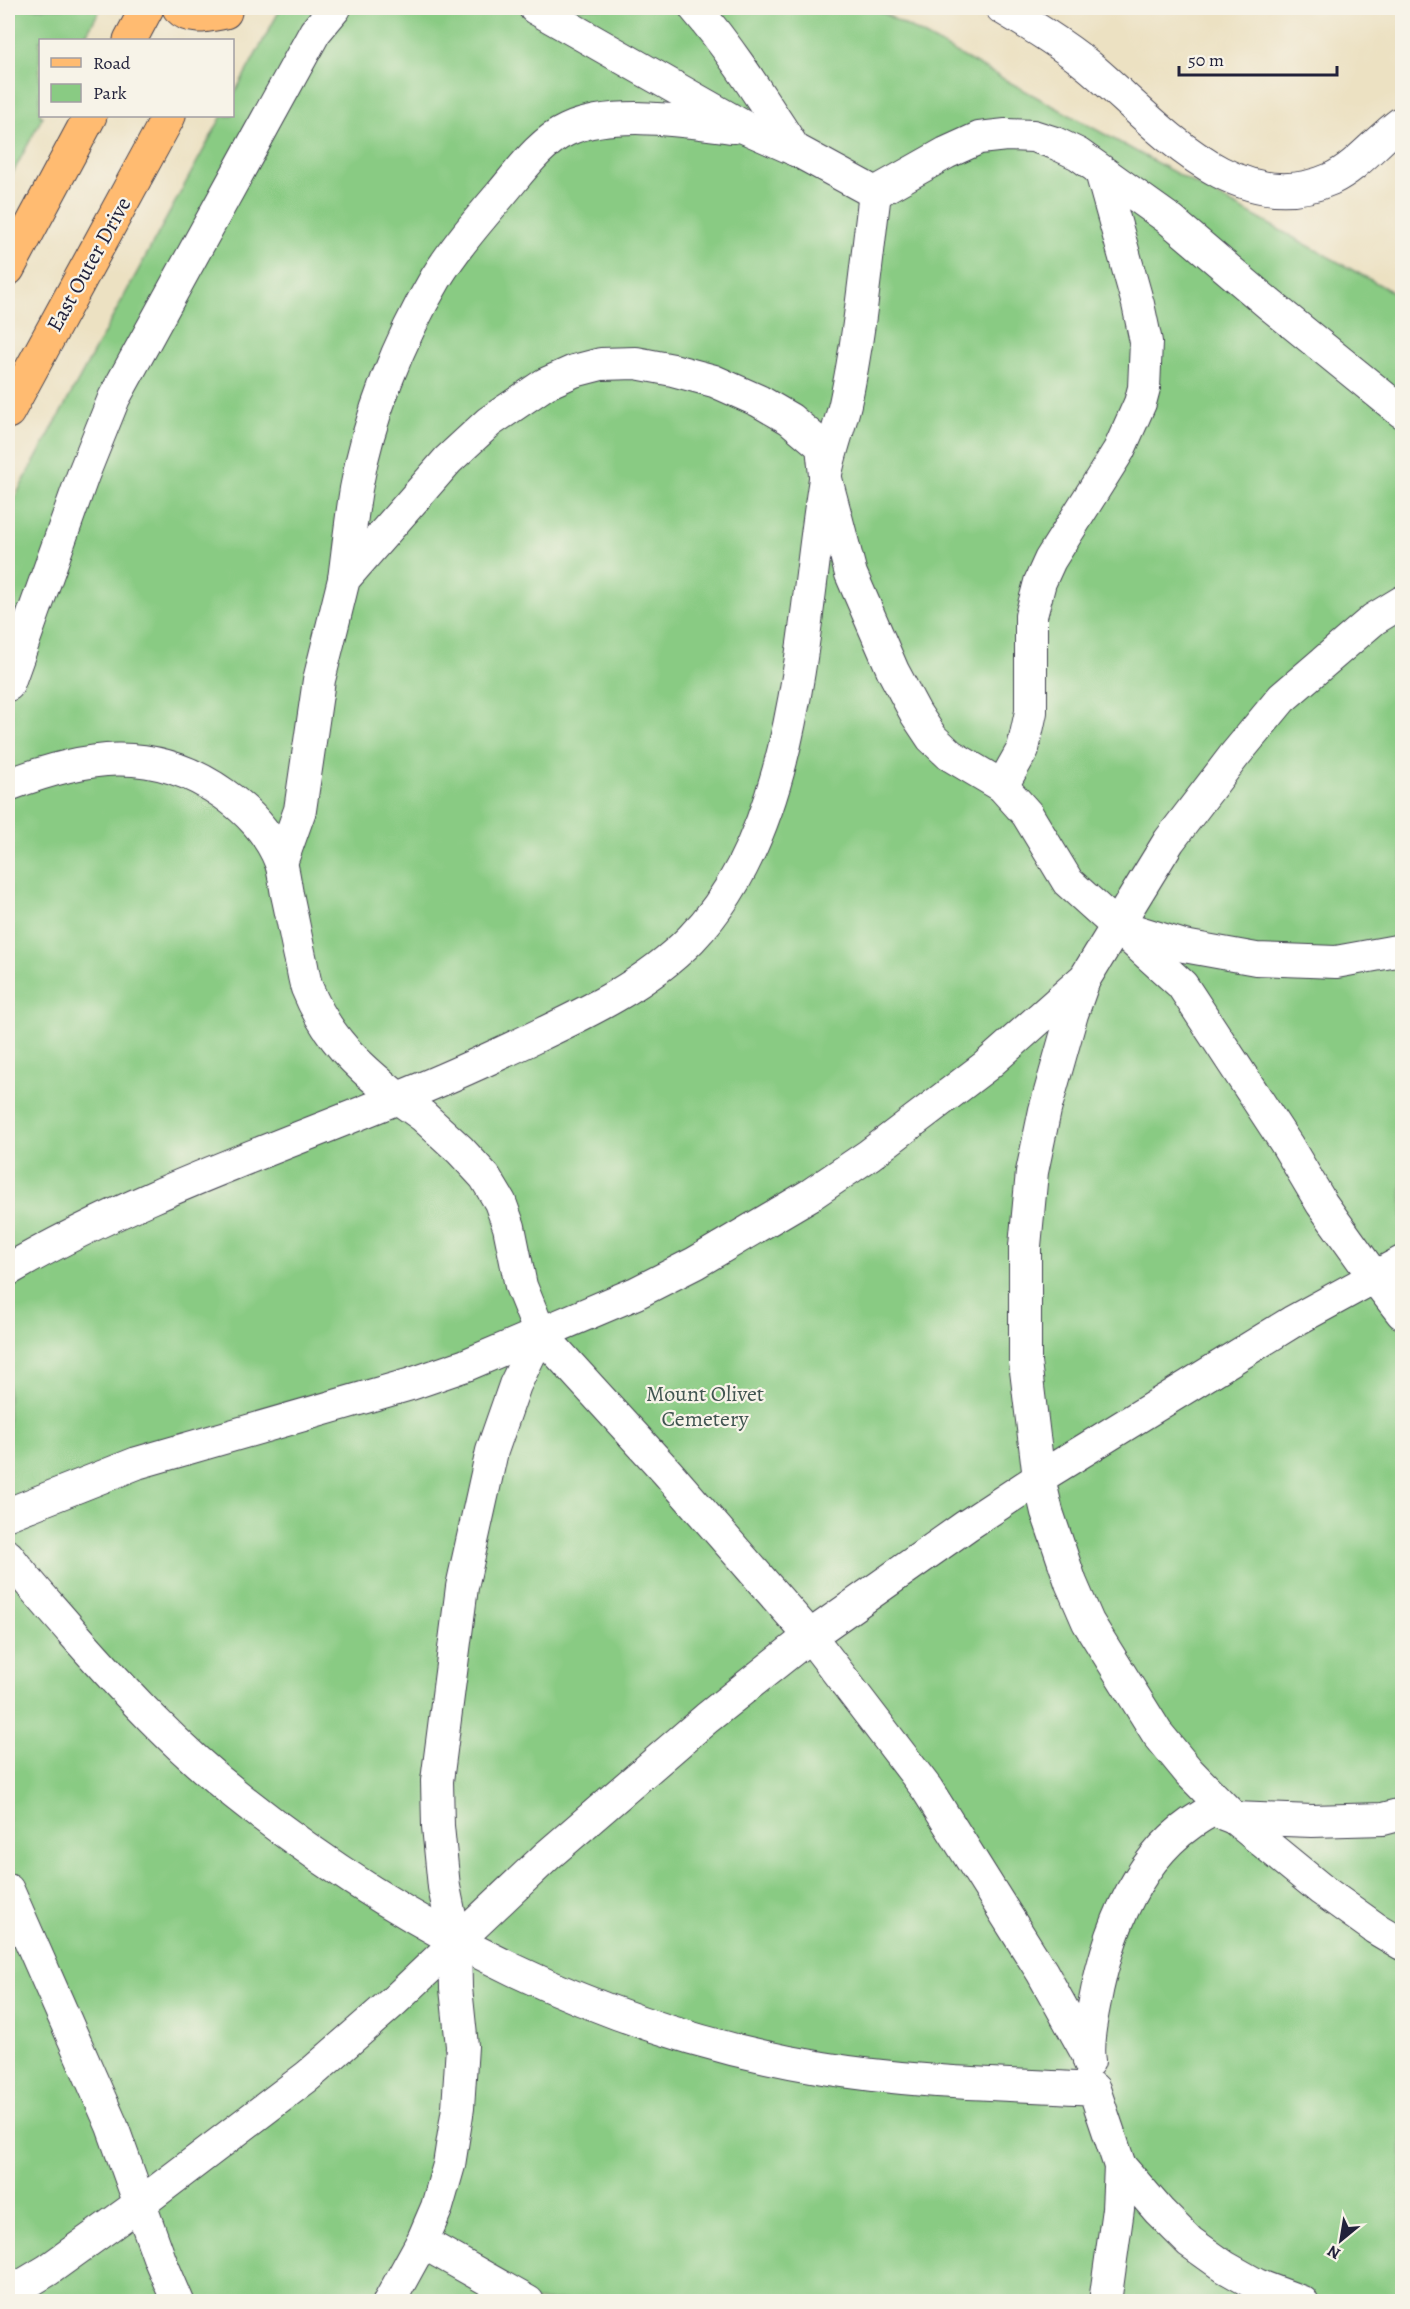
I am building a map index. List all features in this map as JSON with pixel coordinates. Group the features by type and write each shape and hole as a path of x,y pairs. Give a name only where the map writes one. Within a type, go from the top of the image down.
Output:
{"main road":[{"path":"131,39 147,8"},
{"path":"179,8 184,13 201,17 226,10"},
{"path":"211,39 226,10"},
{"path":"8,269 89,117"},
{"name":"East Outer Drive","path":"8,412 168,117"}],"lane":[{"path":"8,685 83,475 114,398 315,32 335,8"},
{"path":"535,8 746,128 796,150 875,193"},
{"path":"695,8 717,32 796,150"},
{"path":"1002,8 1059,43 1089,66 1167,135 1206,164 1246,184 1272,189 1293,188 1332,178 1354,164 1402,122"},
{"path":"280,863 300,810 319,680 344,579 356,488 368,440 386,382 408,330 437,277 477,223 521,170 549,141 567,130 590,122 614,118 692,122 746,128"},
{"path":"875,193 946,153 979,138 1006,135 1033,136 1055,143 1077,154 1169,219 1402,412"},
{"path":"1002,786 1023,749 1031,712 1031,616 1040,582 1050,560 1119,450 1140,403 1144,388 1146,342 1138,304 1101,172"},
{"path":"8,1270 60,1240 106,1218 220,1168 287,1144 457,1074 563,1024 618,995 658,969 692,938 717,908 743,866 766,813 792,713 825,475 845,403 875,193"},
{"path":"344,579 448,460 489,422 545,384 574,371 601,364 636,363 673,370 714,381 759,400 790,419 822,446 825,475 851,574 892,670 932,738 950,755 1002,786 1027,814 1068,882 1182,986 1287,1145 1322,1204 1402,1313"},
{"path":"1402,602 1374,619 1282,698 1169,841 1085,978 1072,1014 1045,1110 1032,1172 1026,1236 1024,1300 1025,1362 1039,1478 1047,1512 1071,1583 1088,1622 1157,1732 1189,1772 1234,1818 1322,1890 1375,1928 1402,1944"},
{"path":"8,785 38,774 85,762 126,759 155,762 182,770 212,785 244,807 265,834 280,863 306,986 321,1017 349,1056 423,1116 485,1177 500,1202 509,1227 521,1286 540,1333 660,1464 810,1636 927,1788 1042,1972 1088,2055"},
{"path":"1117,925 1184,946 1256,959 1336,962 1402,950"},
{"path":"8,1514 137,1463 411,1384 466,1365 636,1293 695,1263 810,1195 869,1155 986,1066 1085,978"},
{"path":"8,2294 48,2270 141,2203 308,2076 394,2001 547,1856 680,1741 810,1636 947,1539 1039,1478 1292,1322 1402,1262"},
{"path":"389,2301 422,2242 437,2207 449,2165 458,2108 462,2046 456,1988 455,1941 444,1887 438,1826 437,1780 462,1587 492,1451 515,1385 540,1333"},
{"path":"8,1556 72,1632 142,1709 238,1797 351,1879 455,1941 591,2004 640,2023 748,2052 823,2068 889,2076 1094,2089"},
{"path":"1105,2301 1118,2209 1120,2166 1094,2089 1088,2055 1100,1970 1112,1933 1131,1890 1172,1837 1194,1820 1213,1810 1234,1818 1346,1822 1383,1819 1402,1814"},
{"path":"8,1890 90,2076 141,2203 160,2260 178,2301"},
{"path":"1120,2166 1159,2211 1190,2242 1225,2267 1257,2285 1302,2301"},
{"path":"422,2242 528,2301"}],"green space":[{"path":"8,8 101,8 84,39 39,39 39,117 42,117 8,182"},
{"name":"Mount Olivet Cemetery","path":"281,8 874,8 1402,297 1402,2301 8,2301 8,510 221,117 234,117 234,94"}]}
